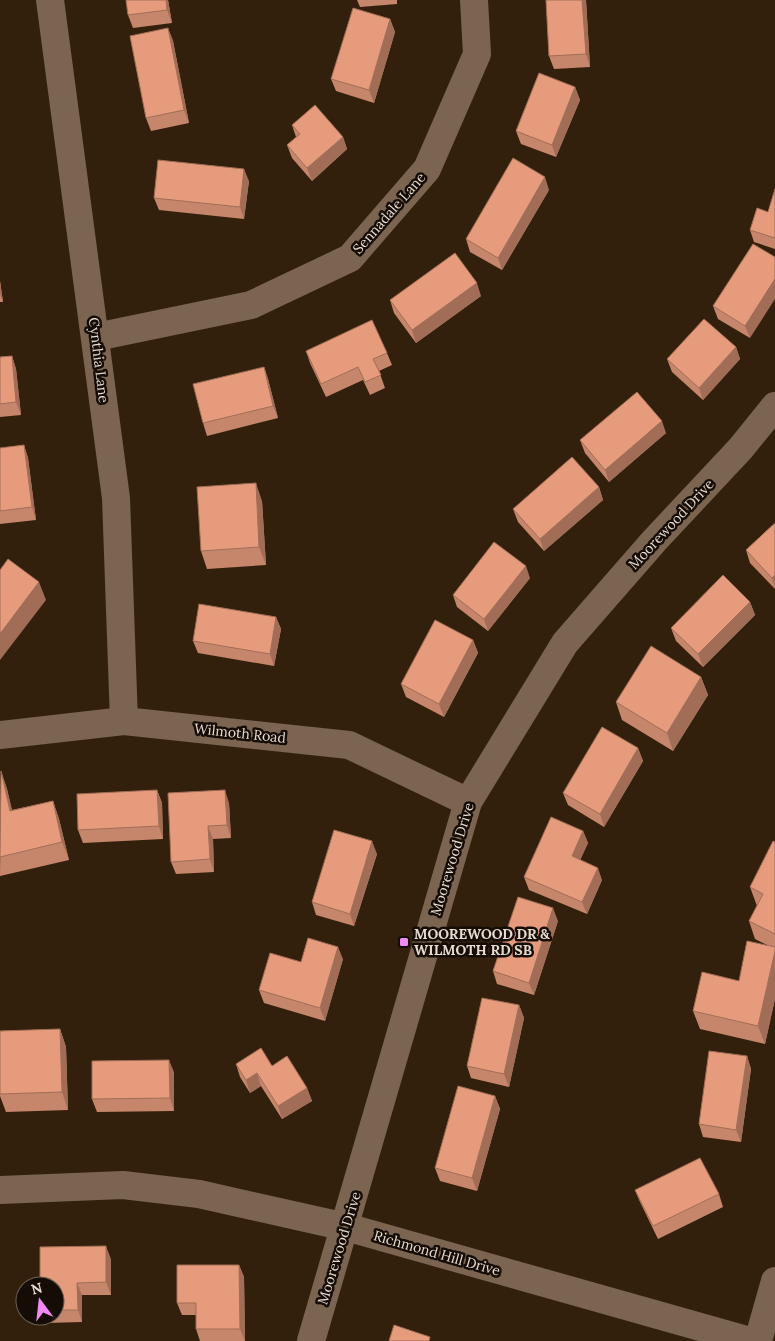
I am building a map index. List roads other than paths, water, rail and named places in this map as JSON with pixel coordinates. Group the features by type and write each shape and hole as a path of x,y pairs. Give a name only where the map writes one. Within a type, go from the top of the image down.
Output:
{"street":[{"name":"Cynthia Lane","path":"50,0 116,498 124,721"},
{"name":"Sennadale Lane","path":"96,337 251,305 350,258 427,169 477,54 474,0"},
{"name":"Moorewood Drive","path":"311,1341 346,1227 468,802 565,643 654,541 741,448 775,406"},
{"name":"Wilmoth Road","path":"0,735 124,721 349,745 468,802"},
{"name":"Richmond Hill Drive","path":"0,1190 133,1186 199,1194 346,1227 750,1341"},
{"path":"758,1341 775,1281"}],"place":[{"name":"MOOREWOOD DR & WILMOTH RD SB","path":"404,942"}]}
